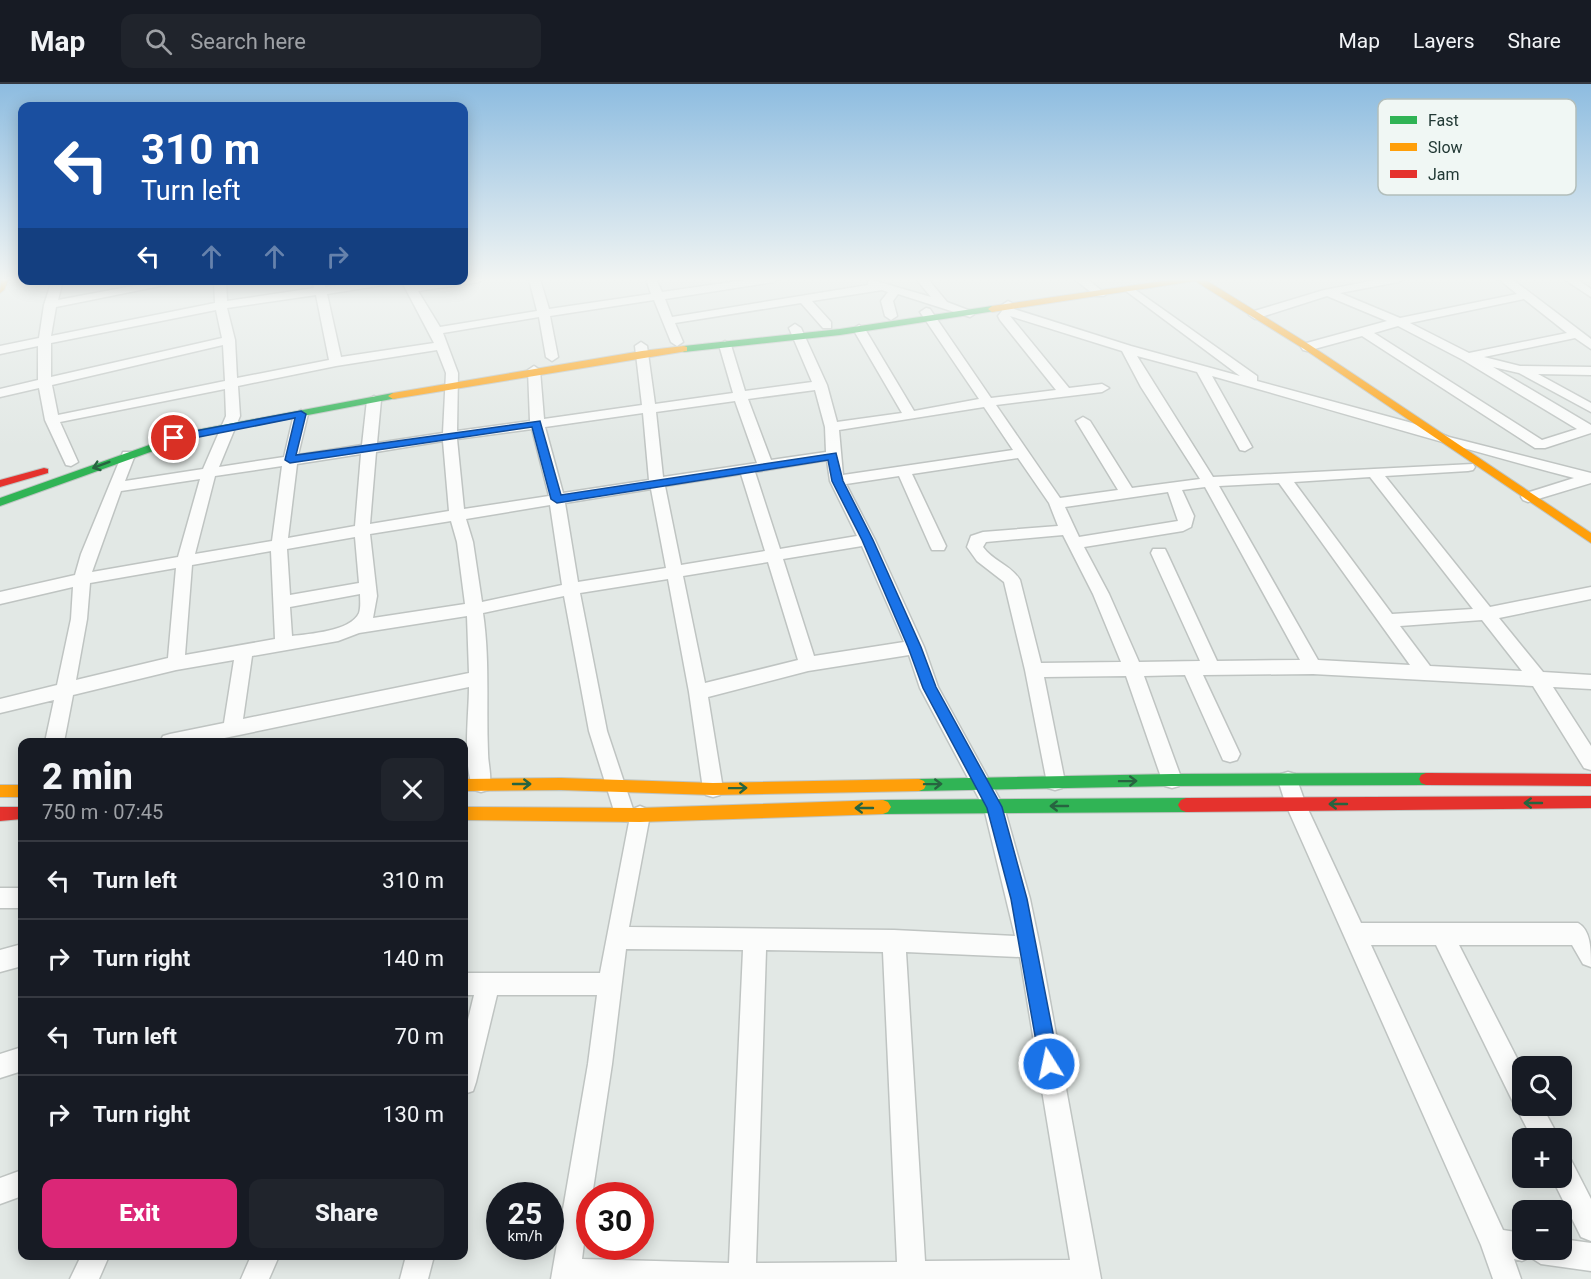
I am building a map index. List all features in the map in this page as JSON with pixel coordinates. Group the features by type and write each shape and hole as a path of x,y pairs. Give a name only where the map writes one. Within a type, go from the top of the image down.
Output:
{"street":[{"path":"44,335 46,381 52,420 71,462"},
{"path":"0,350 78,335"},
{"path":"176,663 185,562 209,473 230,422 232,382 228,335"},
{"path":"330,335 336,362"},
{"path":"437,335 452,379 450,436 457,515 465,542 478,636 479,678 471,757 481,784"},
{"path":"52,420 336,362 452,335"},
{"path":"548,335 552,357"},
{"path":"674,335 677,342"},
{"path":"0,484 171,427 301,414 374,400 452,379 534,370 677,342 765,335"},
{"path":"0,502 182,436 230,422 552,357 725,345 782,335"},
{"path":"534,370 537,423 557,499 571,589 598,731 616,786 632,814 600,1064 565,1276 1086,1277 1029,947 1019,899 994,807 929,688 915,647 867,540 837,481 832,427 819,385 799,335"},
{"path":"862,335 910,416"},
{"path":"941,335 1056,503 1070,537 1100,592 1132,668 1172,780"},
{"path":"1018,335 1065,392"},
{"path":"1088,335 1127,349 1407,426 1444,440 1591,478"},
{"path":"1195,335 1261,386"},
{"path":"1271,335 1591,551"},
{"path":"1288,335 1591,539"},
{"path":"1307,347 1350,335"},
{"path":"1369,335 1540,446"},
{"path":"1424,335 1467,357 1589,429"},
{"path":"1467,357 1574,335"},
{"path":"1579,335 1591,345"},
{"path":"0,393 229,340"},
{"path":"725,345 740,396 766,466"},
{"path":"1127,349 1148,387 1209,482 1313,667"},
{"path":"642,350 650,407 652,462 698,692 713,789"},
{"path":"1467,357 1520,370 1591,371"},
{"path":"1202,370 1245,447"},
{"path":"1520,370 1591,408"},
{"path":"116,487 370,447 819,385"},
{"path":"832,427 987,402 1102,388"},
{"path":"0,706 176,663 338,635 355,627 366,618 369,605 363,530 374,400"},
{"path":"284,644 279,545 290,460 301,414"},
{"path":"1083,421 1127,492"},
{"path":"1511,456 1589,429"},
{"path":"837,481 1023,453"},
{"path":"56,738 64,690 72,661 82,579 89,554 128,455"},
{"path":"0,598 82,579 363,530 833,456"},
{"path":"1056,503 1209,482 1468,467"},
{"path":"747,470 808,664"},
{"path":"904,472 938,546"},
{"path":"1374,472 1539,680 1591,762"},
{"path":"1283,477 1425,673"},
{"path":"1528,496 1591,478"},
{"path":"1055,782 1034,670 1012,580 1004,571 983,559 975,547 977,540 983,537 1070,537 1178,527 1186,523 1186,516 1173,486"},
{"path":"355,627 475,609 571,589 867,540"},
{"path":"1159,554 1211,667"},
{"path":"283,602 367,587"},
{"path":"1387,621 1486,614 1591,593"},
{"path":"698,692 808,664 915,647"},
{"path":"232,730 244,651"},
{"path":"1190,667 1230,754"},
{"path":"1034,670 1313,667 1591,682"},
{"path":"191,738 479,678"},
{"path":"468,785 713,789 1172,780 1504,777 1591,780"},
{"path":"1288,780 1296,805 1494,1242 1507,1279"},
{"path":"0,791 18,791"},
{"path":"468,814 632,814 808,808 1591,802"},
{"path":"0,814 18,813"},
{"path":"0,898 18,898"},
{"path":"1354,934 1585,934 1591,956"},
{"path":"1442,934 1512,1073"},
{"path":"616,938 894,941 1029,947"},
{"path":"742,1277 755,939"},
{"path":"894,941 912,1277"},
{"path":"0,962 18,956"},
{"path":"468,984 609,984"},
{"path":"468,1066 488,985"},
{"path":"0,1066 18,1060"},
{"path":"0,1191 18,1184"},
{"path":"1572,1188 1591,1227"},
{"path":"1494,1242 1512,1245"},
{"path":"1572,1254 1591,1257"},
{"path":"84,1279 93,1260"},
{"path":"255,1279 263,1260"},
{"path":"414,1279 419,1260"}],"traffic: fast":[{"path":"684,349 815,335"},
{"path":"0,502 190,434 393,396"},
{"path":"919,785 1172,780 1426,779"},
{"path":"883,807 1186,805"}],"traffic: slow":[{"path":"1287,335 1591,539"},
{"path":"393,396 684,349"},
{"path":"468,785 561,784 713,789 919,785"},
{"path":"0,791 18,791"},
{"path":"468,814 640,815 883,807"}],"traffic: jam":[{"path":"0,484 44,471"},
{"path":"1426,779 1591,780"},
{"path":"1186,805 1591,802"},
{"path":"0,814 18,813"}],"route":[{"path":"174,438 301,414 290,460 537,423 557,499 833,456 837,481 867,540 895,607 915,647 929,688 994,807 1000,836 1019,899 1049,1064"}]}
